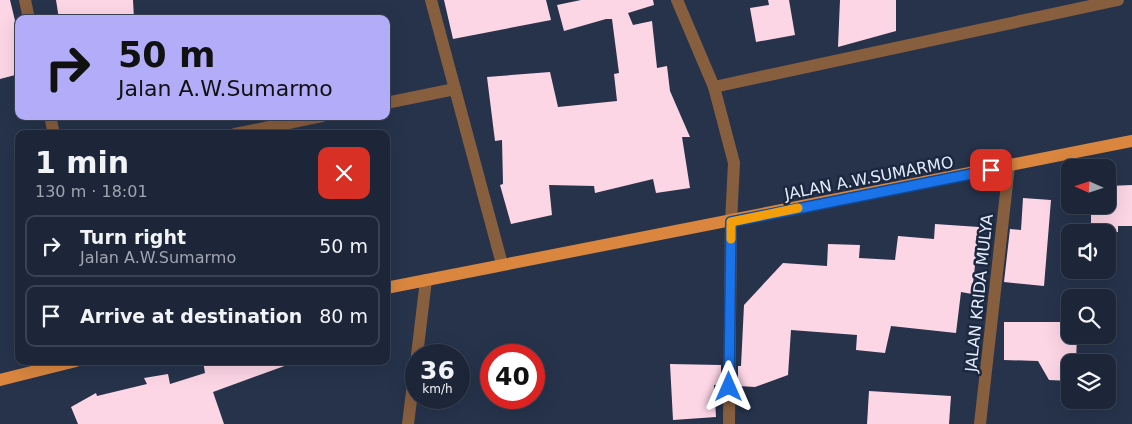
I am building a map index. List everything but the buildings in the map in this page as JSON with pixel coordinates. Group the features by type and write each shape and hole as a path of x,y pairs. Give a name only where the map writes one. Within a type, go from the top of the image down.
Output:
{"main road":[{"name":"JALAN A.W.SUMARMO","path":"390,287 502,264 731,222 1132,141"},
{"path":"0,380 60,365"}],"street":[{"path":"25,0 28,15"},
{"path":"431,0 502,264"},
{"path":"677,0 714,86 734,163 731,222 729,424"},
{"path":"714,86 1118,0"},
{"path":"390,102 455,89"},
{"path":"254,130 303,120"},
{"name":"JALAN KRIDA MULYA","path":"980,424 1009,166"},
{"path":"418,344 426,280"},
{"path":"408,424 410,409"}],"slow traffic":[{"path":"731,239 731,222 798,208"}],"route":[{"path":"729,387 731,222 991,170"}]}
